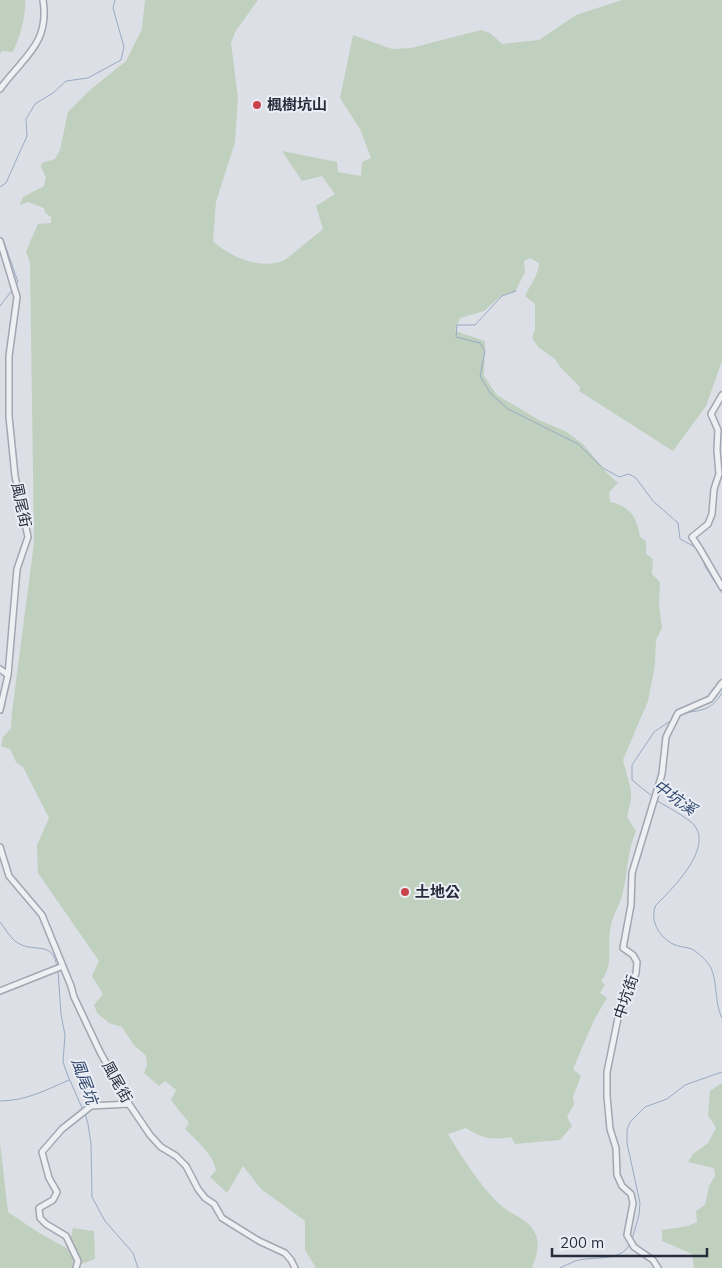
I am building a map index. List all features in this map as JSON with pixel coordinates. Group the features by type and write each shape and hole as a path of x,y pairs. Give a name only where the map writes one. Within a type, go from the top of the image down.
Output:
{"street":[{"path":"0,89 41,37 45,14 43,0"},
{"name":"風尾街","path":"0,241 17,297 9,356 8,416 15,476 28,537 17,569 8,675 0,710"},
{"path":"722,395 711,414 718,430 719,474 714,489 712,514 708,524 692,537 722,587"},
{"path":"0,669 8,675"},
{"name":"中坑街","path":"658,1268 653,1260 634,1247 627,1235 633,1203 630,1194 622,1186 617,1175 616,1148 608,1115 607,1072 618,1018 636,973 637,962 633,954 623,948 631,905 632,873 651,805 662,774 664,743 677,716 710,698 722,683"},
{"name":"風尾街","path":"0,847 9,876 42,915 74,997 100,1052 128,1104 161,1147 176,1156 186,1166 198,1189 205,1198 214,1204 222,1218 259,1241 285,1253 289,1256 294,1268"},
{"path":"0,991 62,967"},
{"path":"76,1268 78,1261 66,1236 42,1220 39,1212 39,1208 53,1200 57,1192 49,1178 42,1152 62,1129 91,1106 128,1104"}],"green space":[{"path":"0,0 25,0 25,13 13,52 2,51 0,54"},
{"path":"145,0 258,0 235,32 231,43 238,98 235,142 216,202 213,241 228,253 237,257 247,261 266,264 285,260 323,229 316,206 335,194 322,176 302,181 282,151 337,162 338,172 361,176 362,162 371,158 360,129 340,98 353,35 392,49 411,48 481,30 490,33 502,44 539,40 576,15 622,0 722,0 722,361 706,406 673,451 579,391 580,387 561,368 555,359 538,347 532,338 535,330 535,304 525,296 536,275 539,263 530,258 524,261 525,272 515,292 501,296 484,311 460,318 455,331 485,341 484,376 497,395 539,420 565,431 583,444 607,473 618,483 609,492 610,502 623,506 634,518 640,537 646,541 646,554 653,559 652,574 660,582 659,604 662,628 656,640 655,665 648,701 623,760 631,790 627,817 636,831 631,846 622,896 611,925 608,968 601,981 605,985 600,993 607,998 594,1020 573,1069 581,1076 573,1097 574,1104 567,1117 572,1126 560,1140 515,1144 511,1137 488,1138 466,1128 448,1134 466,1163 496,1201 527,1222 534,1230 538,1248 532,1268 316,1268 305,1250 305,1221 261,1189 243,1166 227,1193 210,1177 216,1170 214,1164 203,1148 185,1129 189,1123 171,1100 176,1090 165,1081 159,1086 144,1073 147,1065 146,1056 133,1044 122,1027 109,1023 97,1013 94,1005 103,994 92,976 99,961 38,873 37,845 49,818 23,767 16,762 10,749 1,746 3,737 11,728 34,543 30,263 26,251 38,224 51,223 51,217 45,213 44,208 28,202 20,205 23,197 44,186 46,178 41,167 42,163 55,159 60,150 68,112 90,90 126,61 142,29"},
{"path":"722,1083 722,1268 694,1268 692,1254 662,1241 662,1230 688,1226 697,1222 696,1211 705,1205 709,1186 715,1176 714,1168 688,1162 693,1154 708,1143 716,1128 708,1115 710,1091"},
{"path":"0,1142 8,1212 68,1249 73,1228 94,1231 95,1259 70,1268 0,1268"}],"waterway":[{"name":"風尾坑","path":"0,187 6,183 27,136 26,119 35,104 53,93 66,81 88,78 121,60 124,47 113,8 115,0"},
{"name":"風尾坑","path":"0,237 3,239 18,282 15,286"},
{"name":"風尾坑","path":"0,306 13,289"},
{"path":"516,291 502,296 475,325 457,325 456,337 480,343 485,351 480,376 491,394 508,409 578,444 603,468 619,477 629,474 636,478 653,501 678,523 680,539 695,547"},
{"path":"699,552 706,568 722,593"},
{"name":"中坑溪","path":"684,713 710,706 722,693"},
{"name":"中坑溪","path":"653,797 632,780 632,765 654,732 672,720"},
{"name":"中坑溪","path":"656,800 692,823 699,836 698,846 688,869 656,905 654,911 655,922 663,937 675,945 692,949 711,967 722,1018"},
{"name":"風尾坑","path":"0,922 15,941 22,945 41,948 51,953 55,958 57,967"},
{"name":"風尾坑","path":"58,971 61,1014 65,1035 63,1062 83,1110"},
{"name":"中坑溪","path":"632,1239 639,1215 640,1203 627,1143 627,1130 630,1122 645,1107 667,1099 685,1085 722,1072"},
{"path":"0,1101 27,1097 69,1080"},
{"name":"風尾坑","path":"85,1113 91,1144 92,1197 105,1221 133,1253 138,1268"},
{"name":"中坑溪","path":"560,1268 575,1261 605,1258 620,1254 629,1245"}],"place":[{"name":"楓樹坑山","path":"257,105"},
{"name":"土地公","path":"405,892"}]}
